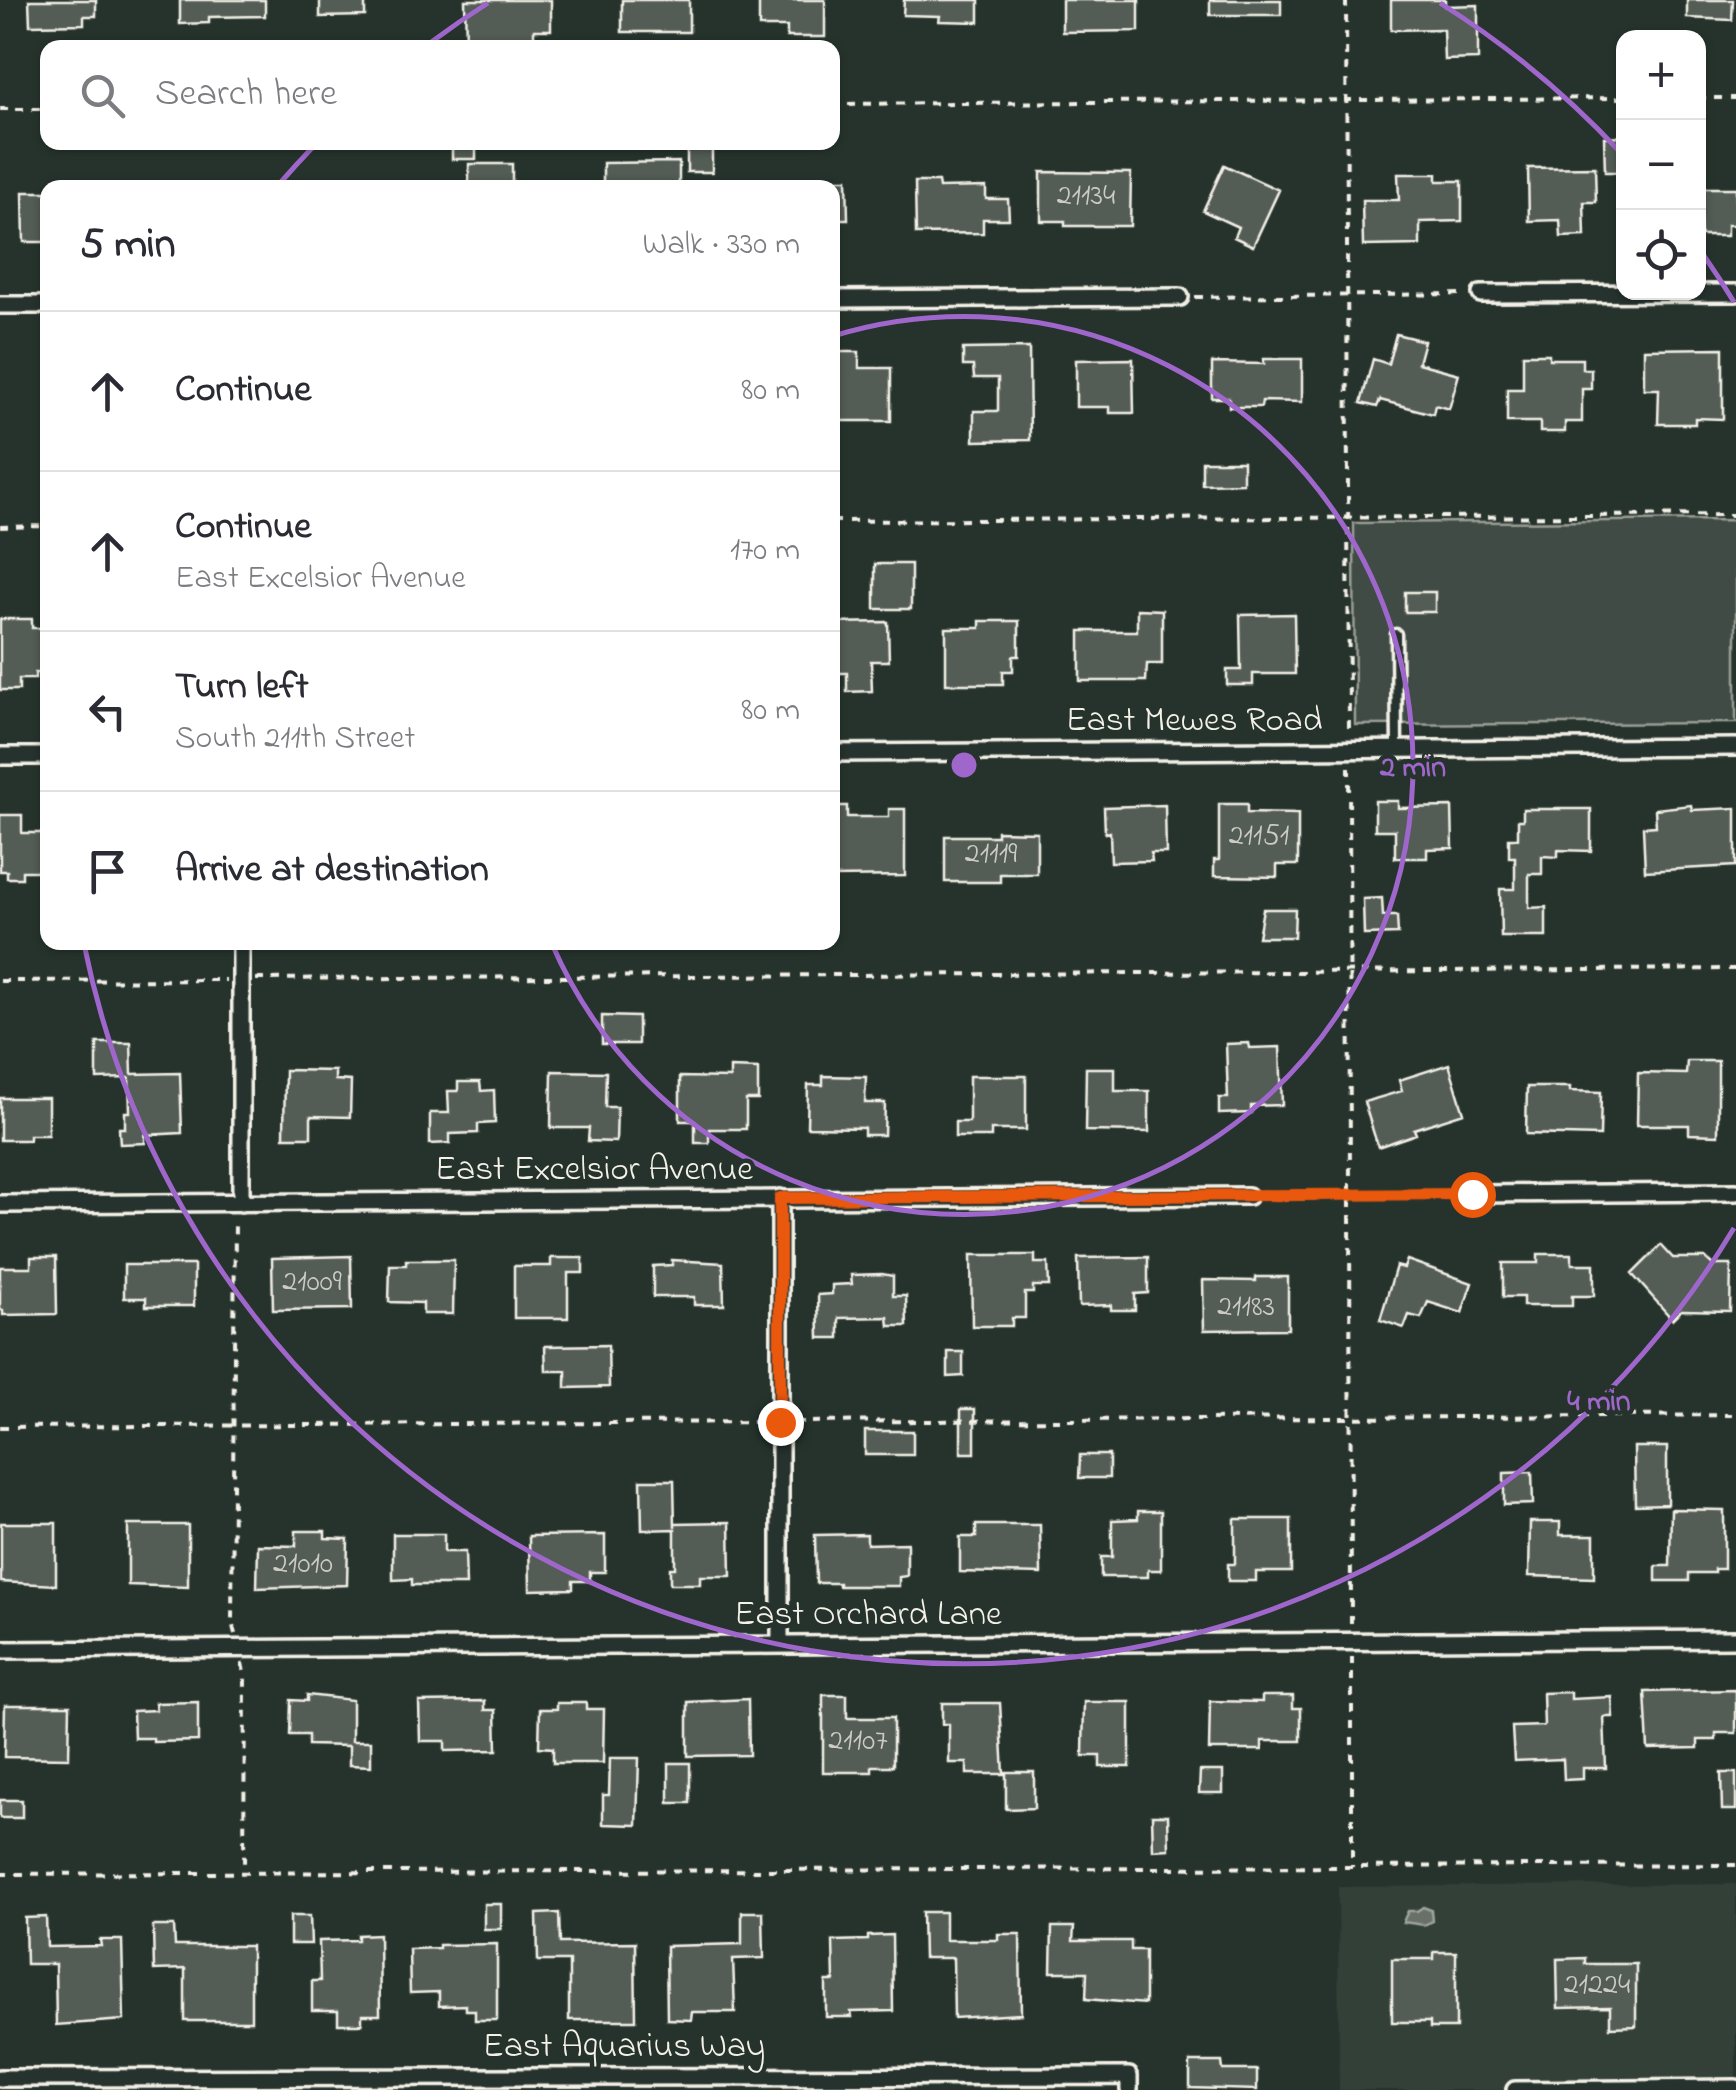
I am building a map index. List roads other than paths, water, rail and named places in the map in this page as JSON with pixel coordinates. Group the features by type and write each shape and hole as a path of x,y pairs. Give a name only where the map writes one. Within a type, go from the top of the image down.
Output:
{"street":[{"path":"1481,294 1736,293"},
{"path":"840,299 1180,297"},
{"path":"0,305 40,305"},
{"name":"East Mewes Road","path":"840,753 1736,747"},
{"path":"0,756 40,756"},
{"path":"241,1202 242,950"},
{"path":"1472,1194 1736,1192"},
{"name":"East Excelsior Avenue","path":"0,1204 1248,1196"},
{"path":"780,1198 780,1645"},
{"name":"East Orchard Lane","path":"0,1650 1736,1639"},
{"name":"East Aquarius Way","path":"0,2078 120,2084 1129,2083"},
{"path":"1516,2090 1736,2088"}],"lane":[{"path":"1396,634 1397,749"}]}
